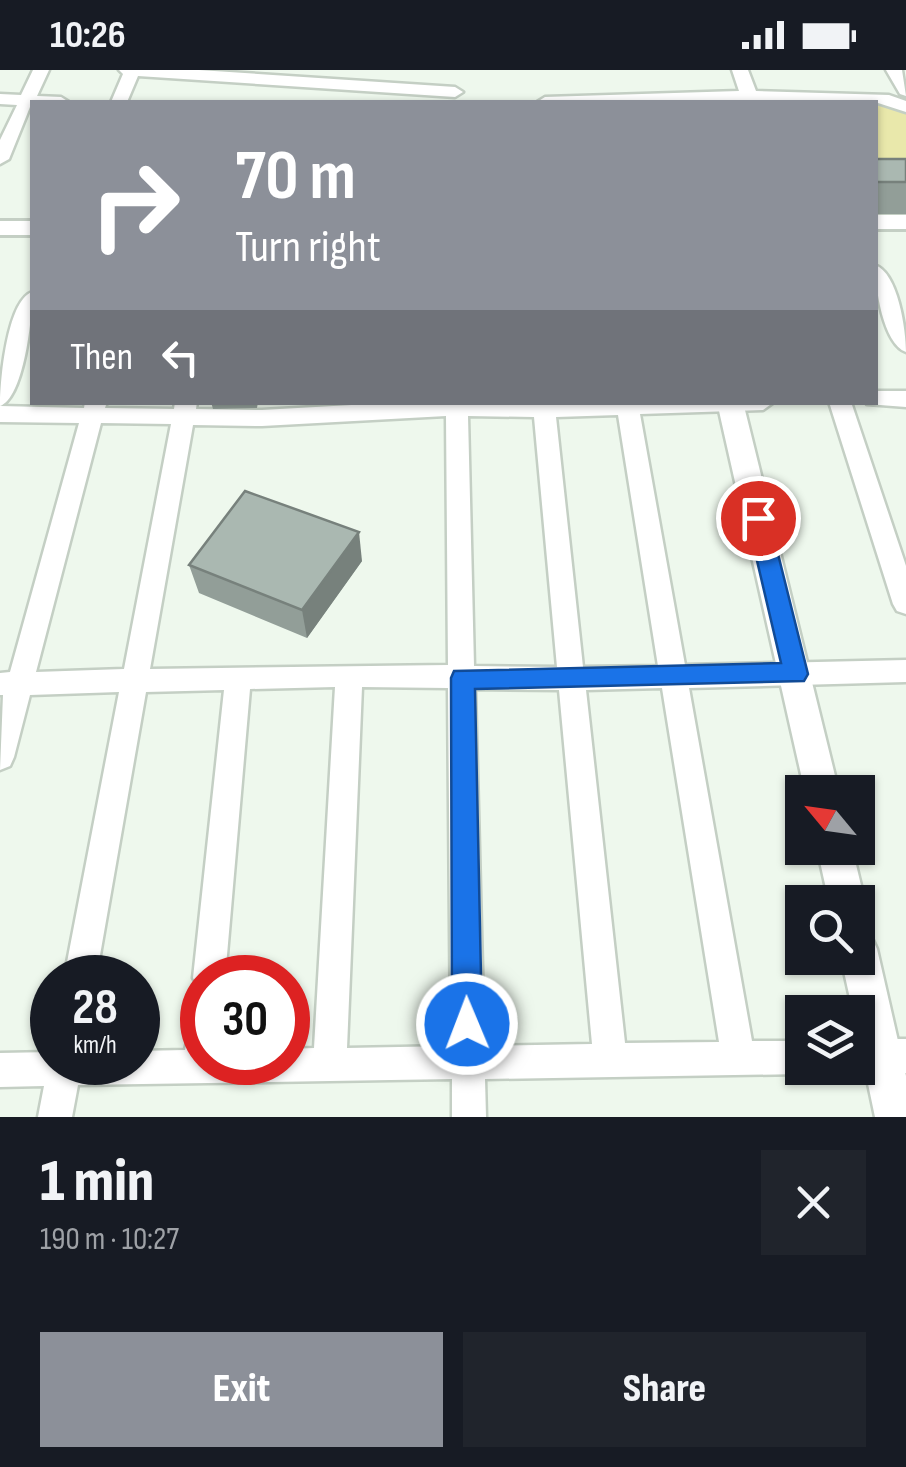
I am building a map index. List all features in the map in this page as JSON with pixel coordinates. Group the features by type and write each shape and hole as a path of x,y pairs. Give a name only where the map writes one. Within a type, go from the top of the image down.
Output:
{"main road":[{"path":"878,222 906,222"},
{"path":"0,228 30,228"}],"street":[{"path":"3,151 40,70"},
{"path":"120,100 131,70 239,79 341,76 453,97 463,70"},
{"path":"740,70 749,96"},
{"path":"894,70 906,91"},
{"path":"331,100 341,76"},
{"path":"613,100 749,96 889,100 906,107"},
{"path":"0,98 29,100"},
{"path":"3,151 30,145"},
{"path":"878,277 906,345"},
{"path":"0,398 30,304"},
{"path":"878,399 906,399"},
{"path":"0,414 95,408 544,410 613,405"},
{"path":"627,405 738,1058"},
{"path":"730,405 818,775"},
{"path":"841,405 906,604"},
{"path":"0,757 10,684 95,408"},
{"path":"456,409 469,1117"},
{"path":"84,955 184,410"},
{"path":"544,410 610,1060"},
{"path":"10,684 349,675 573,679 906,671"},
{"path":"330,1064 349,675"},
{"path":"210,955 238,678"},
{"path":"864,975 895,1117"},
{"path":"310,1062 785,1057"},
{"path":"0,1070 30,1068"},
{"path":"55,1117 61,1085"}],"shaded area":[{"path":"878,100 906,107 906,219 878,219"}],"building":[{"path":"878,159 906,159 906,182 878,182"},
{"path":"245,491 359,532 302,610 189,565"}],"route":[{"path":"467,1024 463,678 796,674 758,518"}]}
